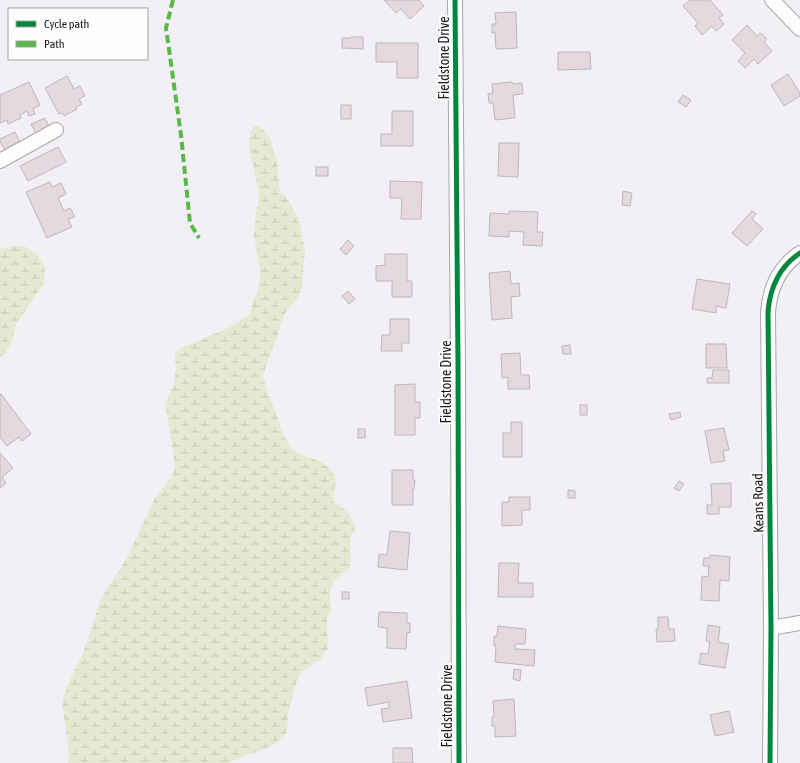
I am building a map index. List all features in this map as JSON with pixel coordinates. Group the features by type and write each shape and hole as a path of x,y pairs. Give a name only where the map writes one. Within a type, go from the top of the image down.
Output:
{"street":[{"name":"Fieldstone Drive","path":"455,0 459,763"},
{"path":"772,0 800,29"},
{"path":"0,161 56,130"},
{"name":"Keans Road","path":"770,763 771,628 768,312 771,290 775,280 788,263 800,253"},
{"path":"771,628 800,624"}],"green space":[{"path":"254,126 259,126 270,138 277,162 280,192 288,200 297,216 305,251 302,285 299,296 285,313 263,377 282,432 290,447 296,452 321,462 329,468 334,475 336,483 333,496 334,502 348,512 354,523 355,529 351,537 351,561 349,568 335,580 331,587 331,612 327,618 328,648 320,660 301,672 288,713 287,732 277,742 265,749 242,756 230,763 68,763 69,751 62,701 69,682 81,658 100,600 127,558 155,498 171,478 174,471 175,463 165,404 174,384 176,370 175,353 183,347 230,327 250,314 253,301 258,291 260,272 254,236 259,198 249,148 250,133"},
{"path":"24,246 37,254 45,268 44,283 16,324 11,344 0,358 0,249 6,247"}],"building":[{"path":"384,0 419,0 424,6 410,19 401,9 396,13"},
{"path":"690,0 710,0 723,15 719,18 724,24 716,31 712,26 702,35 695,26 698,23 683,6"},
{"path":"516,12 517,48 496,49 495,32 492,33 492,24 496,24 495,13"},
{"path":"747,25 757,36 761,33 767,39 764,42 772,51 758,64 754,59 745,68 738,61 745,53 732,40"},
{"path":"363,37 363,49 342,48 342,38"},
{"path":"376,43 418,43 418,78 397,78 397,62 376,62"},
{"path":"558,52 590,52 591,69 558,70"},
{"path":"788,74 800,93 800,96 784,106 771,85"},
{"path":"67,76 74,89 80,86 85,96 79,99 82,104 76,107 77,109 64,116 62,113 59,114 45,88"},
{"path":"29,82 40,105 33,109 35,114 29,116 27,111 20,115 21,118 8,124 7,120 0,123 0,95"},
{"path":"512,82 513,84 522,83 523,94 513,95 515,118 495,120 493,103 489,103 488,94 493,93 492,84"},
{"path":"683,95 691,100 686,107 678,102"},
{"path":"341,105 351,105 351,119 341,119"},
{"path":"392,111 413,111 413,146 381,146 381,134 392,134"},
{"path":"45,118 52,133 39,140 31,124"},
{"path":"15,132 22,146 6,153 0,139"},
{"path":"499,143 519,143 518,177 498,176"},
{"path":"58,147 66,162 28,181 20,166"},
{"path":"316,167 328,167 328,176 316,176"},
{"path":"390,181 422,182 421,219 401,219 402,198 390,198"},
{"path":"50,182 52,187 61,183 66,194 58,198 64,211 70,208 75,217 68,219 72,227 47,238 26,192"},
{"path":"623,191 632,193 630,206 622,205"},
{"path":"509,211 538,212 537,232 543,232 542,246 523,245 524,232 509,231 509,237 489,236 490,213 509,214"},
{"path":"752,211 756,214 752,219 763,229 747,246 732,233"},
{"path":"348,240 354,246 346,255 340,249"},
{"path":"385,254 407,254 407,281 412,281 412,297 392,297 392,281 376,281 376,266 385,265"},
{"path":"510,271 511,284 519,283 520,296 511,297 512,318 492,320 489,273"},
{"path":"697,279 730,284 726,308 716,306 716,313 692,309"},
{"path":"348,291 355,299 349,304 342,296"},
{"path":"390,319 409,319 409,343 402,343 402,351 381,351 382,335 390,335"},
{"path":"706,344 726,344 727,368 706,368"},
{"path":"570,345 571,354 563,354 562,346"},
{"path":"520,353 521,375 529,375 530,389 508,389 508,377 502,378 501,354"},
{"path":"713,370 729,370 729,383 707,383 707,378 712,378"},
{"path":"415,384 415,402 420,402 420,418 415,418 415,435 395,435 395,385"},
{"path":"1,394 31,434 22,441 19,437 7,446 0,437"},
{"path":"580,405 587,405 587,415 580,415"},
{"path":"680,412 681,417 671,420 669,414"},
{"path":"511,422 522,422 522,457 503,457 503,433 511,433"},
{"path":"724,428 729,450 723,451 725,461 711,463 705,431"},
{"path":"358,429 365,429 365,438 358,438"},
{"path":"0,453 13,468 2,477 6,483 0,488"},
{"path":"392,470 413,470 413,480 415,480 413,489 413,505 392,505"},
{"path":"679,481 684,484 679,491 674,488"},
{"path":"731,483 731,507 719,507 719,514 707,514 707,505 712,505 711,484"},
{"path":"568,490 575,491 575,498 568,498"},
{"path":"509,497 530,497 530,510 522,510 522,525 502,526 502,502 509,502"},
{"path":"390,531 410,533 407,570 378,567 379,554 387,555"},
{"path":"710,555 730,557 729,581 720,580 719,601 701,600 702,576 708,577 709,566 703,566 704,558 710,558"},
{"path":"499,563 519,563 518,583 533,583 533,597 498,597"},
{"path":"342,592 349,592 349,599 342,599"},
{"path":"379,612 407,613 407,623 410,623 410,633 407,632 406,649 387,648 387,628 378,627"},
{"path":"658,617 668,617 669,629 674,629 675,641 657,642 656,629 658,629"},
{"path":"708,625 720,627 718,642 729,644 725,668 699,664 701,653 708,654 710,642 706,641"},
{"path":"498,626 526,629 525,644 515,644 515,649 535,650 534,666 495,662 496,646 494,646 494,636 497,636"},
{"path":"514,669 521,670 520,681 513,679"},
{"path":"407,681 412,718 383,722 381,709 389,708 389,702 368,706 365,688"},
{"path":"514,699 516,736 495,737 495,726 492,726 492,717 494,717 493,701"},
{"path":"729,711 734,732 715,736 710,715"},
{"path":"393,748 412,748 413,763 393,763"}],"marked path":[{"path":"173,0 166,28 181,135 190,223 199,238"}],"cycle path":[{"path":"455,0 459,763"},
{"path":"770,763 771,628 768,312 773,286 777,278 786,265 800,253"}]}
